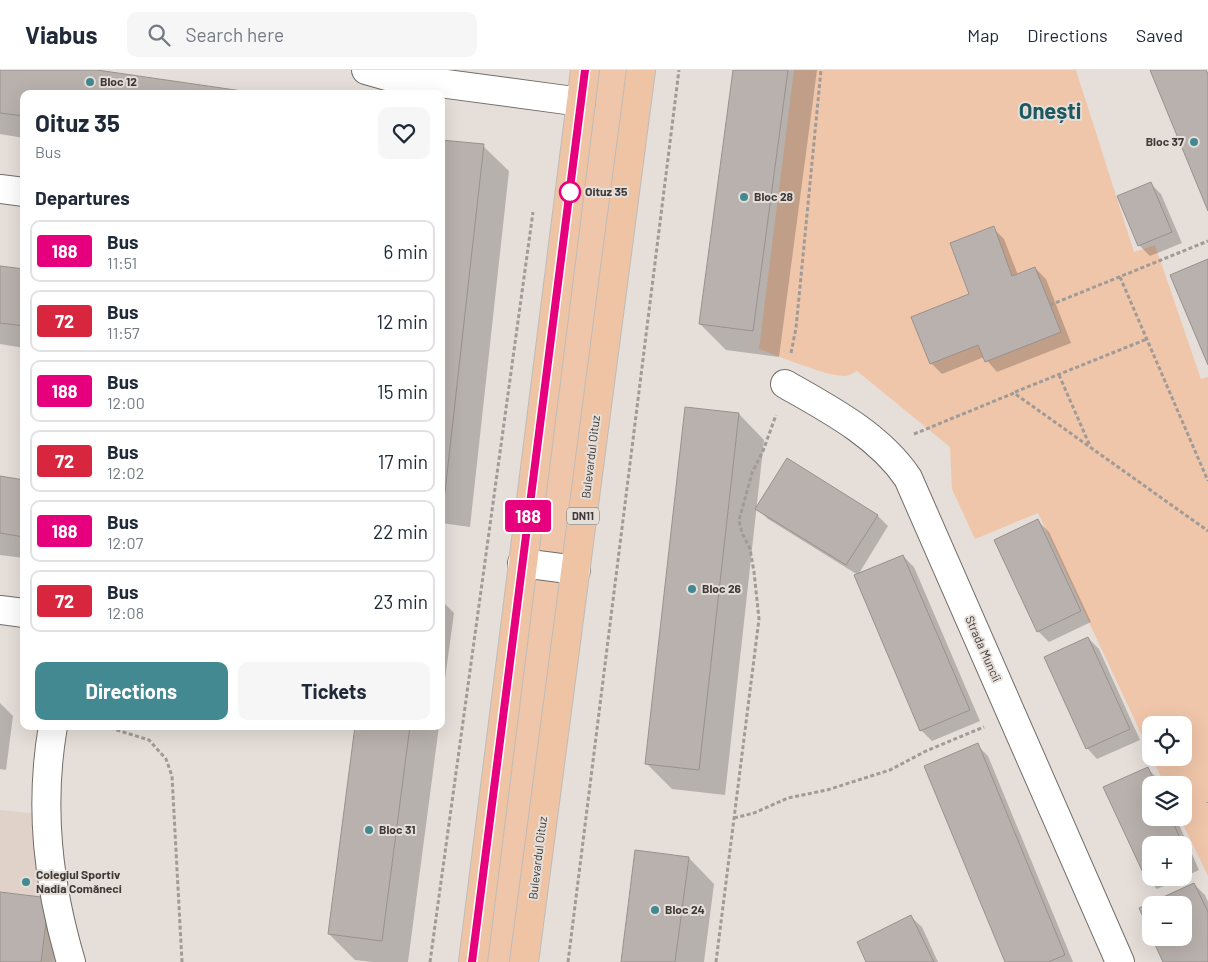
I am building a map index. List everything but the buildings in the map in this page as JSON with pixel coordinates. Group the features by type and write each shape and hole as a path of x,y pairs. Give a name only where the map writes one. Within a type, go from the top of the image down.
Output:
{"main road":[{"path":"472,962 585,70"},
{"name":"Bulevardul Oituz","path":"524,962 641,70"}],"street":[{"path":"375,80 581,102"},
{"path":"0,188 20,191"},
{"name":"Strada Muncii","path":"785,384 826,408 889,454 908,478 1120,962"},
{"path":"522,563 576,570"},
{"path":"0,610 20,612"},
{"path":"52,730 46,780 47,839 58,915 72,962"}],"path":[{"path":"568,962 679,70"},
{"path":"716,962 759,619 750,549 742,533 739,520 752,473 763,451 785,384 796,328 821,70"},
{"path":"430,962 534,207"},
{"path":"1050,305 1208,241"},
{"path":"1120,277 1208,481"},
{"path":"881,448 1147,339"},
{"path":"1059,374 1090,447"},
{"path":"1014,393 1208,531"},
{"path":"734,818 754,813 788,798 826,790 890,770 926,751 1012,715"},
{"path":"117,730 148,740 166,758 172,776 182,962"}],"shaded area":[{"path":"585,70 641,70 524,962 473,962"},
{"path":"794,70 1076,70 1134,252 1155,245 1201,379 1208,377 1208,876 1192,843 1192,836 1189,836 1184,826 1192,826 1192,776 1161,776 1156,766 1192,766 1192,716 1142,716 1142,736 1038,513 975,539 952,489 950,447 857,371 846,376 827,373 802,366 759,349"},
{"name":"Colegiul Sportiv Nadia Comăneci","path":"0,810 46,815 58,915 53,962 0,962"}],"bus line":[{"name":"188","path":"472,962 585,70"}],"place":[{"name":"Bloc 12","path":"90,82"},
{"name":"Bloc 37","path":"1194,142"},
{"name":"Oituz 35","path":"570,192"},
{"name":"Bloc 28","path":"744,197"},
{"name":"Bloc 26","path":"692,589"},
{"name":"Bloc 31","path":"369,830"},
{"name":"Colegiul Sportiv Nadia Comăneci","path":"26,882"},
{"name":"Bloc 24","path":"655,910"}],"district":[{"name":"Onești","path":"1050,111"}]}
